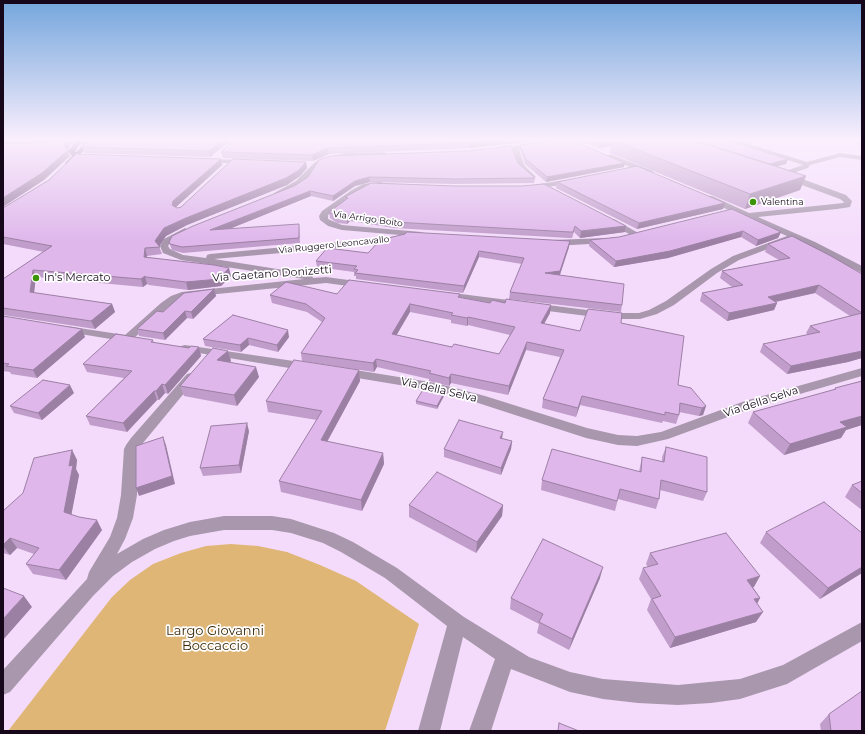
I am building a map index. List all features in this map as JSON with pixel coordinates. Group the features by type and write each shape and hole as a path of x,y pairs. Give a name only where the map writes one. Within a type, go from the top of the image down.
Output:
{"street":[{"path":"268,197 299,183 305,173"},
{"path":"528,173 545,186 559,193"},
{"path":"650,173 659,177"},
{"path":"749,215 837,207 848,204 847,200 843,197 794,179 784,173"},
{"path":"774,176 794,179"},
{"path":"525,188 577,180"},
{"name":"Via Arrigo Boito","path":"385,185 370,185 359,189 327,211 323,218 328,223 335,226 406,234"},
{"path":"701,195 795,236 862,270"},
{"path":"721,213 736,209"},
{"path":"601,216 640,233 623,238"},
{"path":"191,228 170,239 164,246 164,249 168,253 191,258 326,280"},
{"name":"Via Ruggero Leoncavallo","path":"191,258 384,242 406,234 430,236"},
{"path":"436,294 611,316 640,316 653,312 670,303 714,271 736,258 795,236"},
{"path":"546,243 583,243 613,240"},
{"name":"Via Gaetano Donizetti","path":"127,339 165,304 186,294 326,280 373,286"},
{"path":"56,328 143,342"},
{"name":"Via della Selva","path":"174,347 436,387 480,399 598,436 618,440 637,441 671,434 750,404 862,372"},
{"path":"87,590 117,539 125,518 129,495 131,449 136,441 212,353"},
{"path":"3,685 87,590 107,571 126,557 149,544 170,535 212,524 237,522 272,523 309,532 347,547 391,573 457,623 506,656 524,665 570,682 603,689 678,695 740,689 787,674 862,631"},
{"path":"429,731 457,623"},
{"path":"480,731 506,656"}],"green space":[{"name":"Largo Giovanni Boccaccio","path":"231,544 258,546 287,552 320,565 356,581 419,624 385,731 8,731 112,597 130,580 153,564 181,553 206,546"}],"building":[{"path":"3,173 42,173 3,198"},
{"path":"56,173 205,173 173,201 172,205 177,208 181,207 218,173 294,173 286,178 164,228 155,241 160,247 145,248 144,257 229,268 219,279 186,282 145,276 141,279 33,270 30,292 112,304 91,321 3,308 3,279 52,246 3,237 3,208 49,180"},
{"path":"310,173 530,173 535,178 455,179 369,177 355,181 333,196 310,191 210,230 299,224 299,238 182,247 170,244 169,242 172,236 193,226 294,186 308,177"},
{"path":"543,173 568,173 547,177"},
{"path":"601,173 654,173 725,203 639,223 557,182"},
{"path":"697,173 797,173 806,176 750,194"},
{"path":"371,183 455,186 522,186 544,184 626,226 581,231 575,226 573,232 570,232 394,222 349,215 347,217 337,216 329,212 348,198 345,197"},
{"path":"732,209 781,232 758,240 743,231 670,251 616,261 590,240 619,237"},
{"path":"407,232 570,241 560,271 545,273 624,284 622,305 510,292 524,258 479,251 464,286 355,273 358,270 354,269 357,266 316,261 327,248 368,253 380,240 405,234"},
{"path":"792,236 862,274 862,313 819,285 768,297 777,303 729,313 702,293 743,285 722,271 790,258 768,244"},
{"path":"349,280 460,294 458,297 490,303 492,300 505,303 506,299 551,305 541,323 580,331 588,309 622,313 621,323 684,336 678,385 691,388 706,406 702,408 680,403 679,415 665,412 665,415 582,396 578,408 543,399 564,350 527,342 509,386 451,374 449,378 429,373 431,371 376,359 373,363 301,353 325,318 306,304 270,295 286,282 337,294","holes":["410,304 453,313 451,315 515,327 499,354 454,344 452,347 392,334"]},
{"path":"214,289 191,312 185,311 163,333 137,329 157,311 163,312 184,293"},
{"path":"862,313 862,351 791,366 763,344 820,332 810,326"},
{"path":"233,315 288,330 277,345 248,338 240,345 203,339"},
{"path":"3,316 82,329 33,370 6,366 9,364 3,363"},
{"path":"116,334 153,340 151,342 189,348 191,346 199,347 165,385 162,384 156,391 154,391 123,423 86,416 132,371 83,364"},
{"path":"213,348 228,351 217,360 256,367 234,395 180,386"},
{"path":"294,360 359,370 321,440 383,453 361,500 279,481 322,411 266,401"},
{"path":"43,380 70,385 38,413 10,406"},
{"path":"862,381 862,416 840,422 847,427 790,444 753,412 836,389 835,388"},
{"path":"424,388 444,393 437,406 416,401"},
{"path":"459,420 503,432 500,438 512,441 501,468 444,449"},
{"path":"247,423 239,465 200,468 211,426"},
{"path":"163,437 172,476 136,488 136,446"},
{"path":"666,447 707,457 707,492 661,480 659,499 620,489 617,501 542,480 552,449 641,472 642,457 664,462"},
{"path":"72,450 69,466 73,465 64,512 79,517 97,520 59,570 26,564 39,548 10,538 3,545 3,511 23,493 34,458"},
{"path":"437,472 503,505 477,542 409,505"},
{"path":"862,481 862,493 852,485"},
{"path":"824,502 862,533 862,567 828,588 766,532"},
{"path":"726,533 760,576 747,580 760,598 754,599 763,612 675,637 652,599 661,596 643,568 658,564 650,553"},
{"path":"543,539 603,567 572,639 539,622 543,614 511,598"},
{"path":"3,588 24,596 3,619"},
{"path":"862,691 862,731 831,731 829,714"},
{"path":"559,723 579,731 558,731"}],"place":[{"name":"Valentina","path":"753,202"},
{"name":"In's Mercato","path":"36,278"}]}
